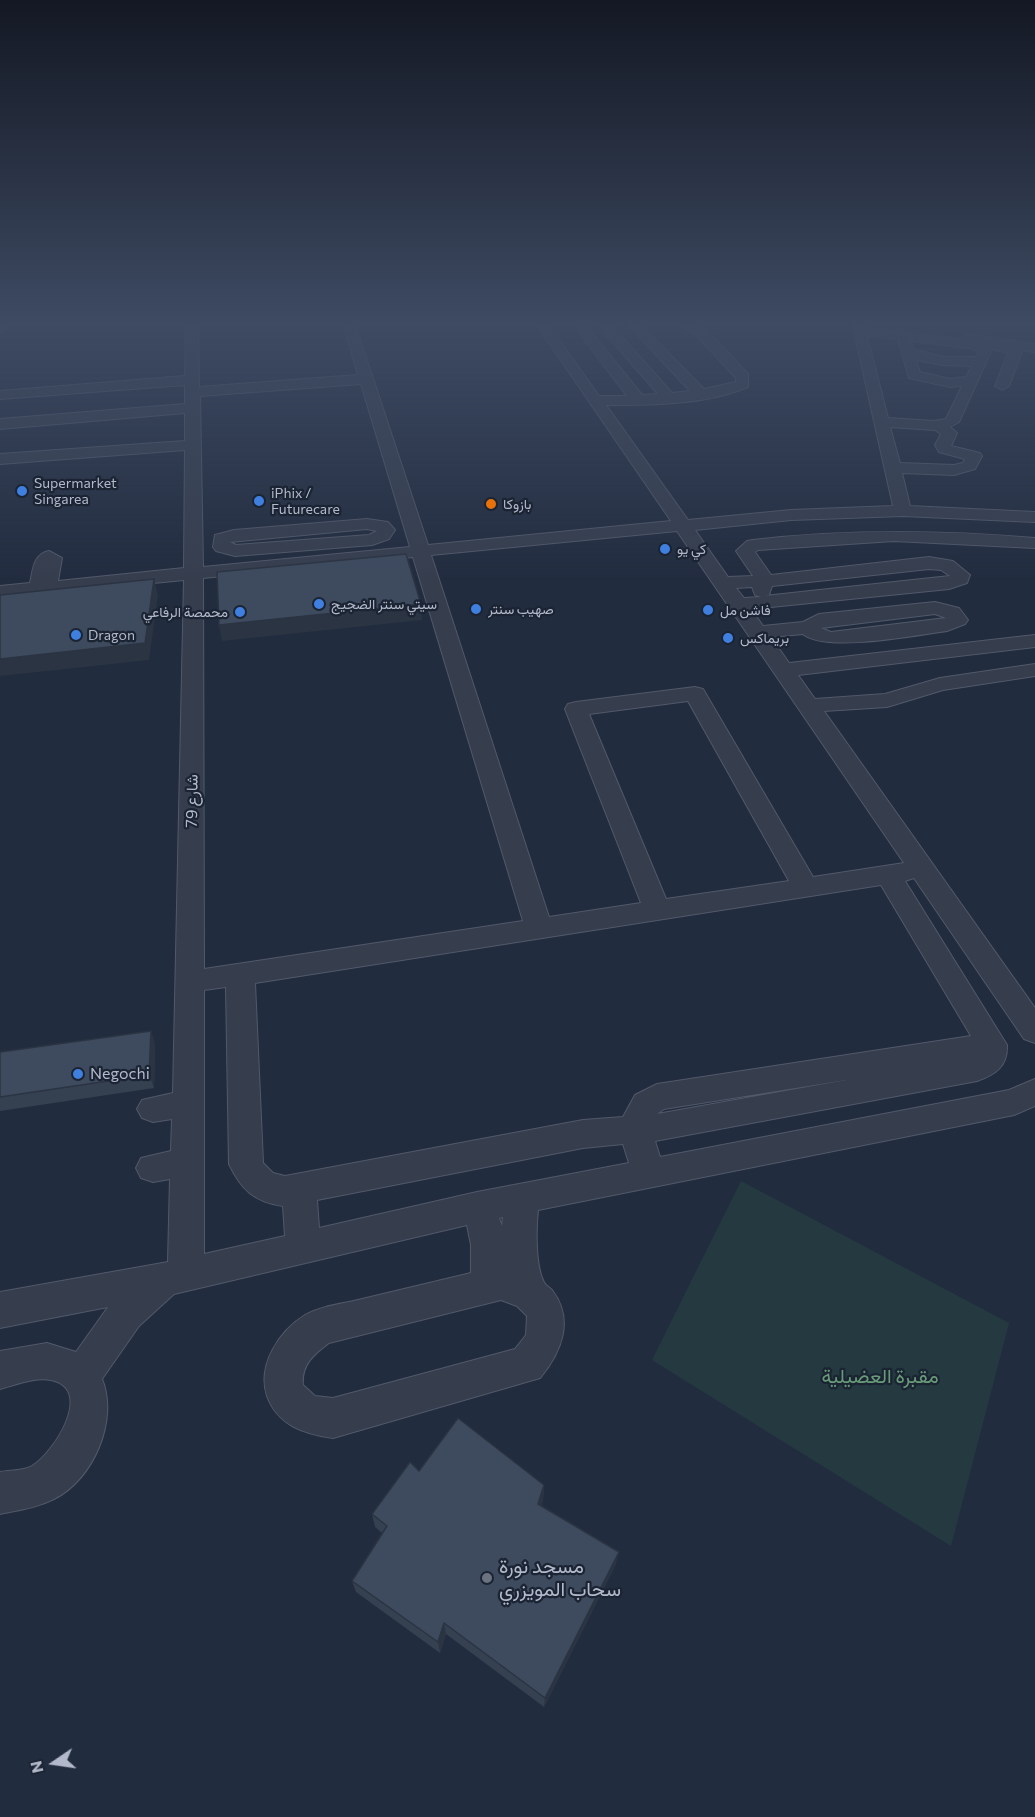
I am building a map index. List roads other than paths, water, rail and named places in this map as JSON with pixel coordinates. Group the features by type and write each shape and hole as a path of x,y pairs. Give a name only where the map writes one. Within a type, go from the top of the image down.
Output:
{"street":[{"path":"0,424 76,412"},
{"name":"شارع 79","path":"174,1278 188,1162 194,572 192,412"},
{"path":"376,412 539,928"},
{"path":"602,412 1035,1031"},
{"path":"880,412 903,511"},
{"path":"883,422 939,426 952,422 957,412"},
{"path":"894,468 959,470 969,466 974,457 945,449 943,445 949,433 939,426"},
{"path":"0,459 193,445"},
{"path":"0,592 194,572 287,555 372,540 383,535 386,530 381,526 368,524 234,535 221,539 220,543 222,547 235,551 287,555 420,551 791,515 903,511 1035,517"},
{"path":"766,581 747,554 748,546 763,543 875,536 940,536 1035,543"},
{"path":"703,556 747,554"},
{"path":"721,583 766,581 929,563 946,565 961,575 960,579 949,584 736,605"},
{"path":"766,581 762,584 762,592 781,600"},
{"path":"761,639 816,632 947,626 958,620 952,612 935,608 819,620 816,632"},
{"path":"783,670 1035,641"},
{"path":"810,710 886,700 940,684 1035,670"},
{"path":"657,910 576,709 695,694 806,887"},
{"path":"190,982 922,870"},
{"path":"240,974 246,1164 251,1175 259,1184 278,1190 299,1188 583,1134 636,1130 977,1069 990,1060 992,1045 888,875"},
{"path":"0,1310 174,1278 477,1207 1014,1102 1035,1092"},
{"path":"153,1108 188,1102"},
{"path":"636,1130 649,1173"},
{"path":"153,1168 188,1162"},
{"path":"299,1188 303,1248"},
{"path":"523,1198 519,1215 519,1253 529,1291 545,1313 547,1327 541,1348 526,1365 333,1418 315,1418 299,1411 288,1398 283,1382 284,1365 291,1348 304,1336 320,1327 501,1282 515,1284 529,1291"},
{"path":"477,1207 484,1221 491,1252 487,1286"},
{"path":"82,1379 96,1350 115,1323 137,1300 174,1278"},
{"path":"0,1370 37,1361 55,1362 69,1368 82,1379 90,1409 81,1443 70,1459 40,1485 0,1493"}],"place":[{"name":"Supermarket Singarea","path":"22,491"},
{"name":"iPhix / Futurecare","path":"259,501"},
{"name":"بازوكا","path":"491,504"},
{"name":"كي يو","path":"665,549"},
{"name":"سيتي سنتر الضجيج","path":"319,604"},
{"name":"صهيب سنتر","path":"476,609"},
{"name":"فاشن مل","path":"708,610"},
{"name":"محمصة الرفاعي","path":"240,612"},
{"name":"Dragon","path":"76,635"},
{"name":"بريماكس","path":"728,638"},
{"name":"Negochi","path":"78,1074"},
{"name":"مسجد نورة سحاب المويزري","path":"487,1578"}],"park label":[{"name":"مقبرة العضيلية","path":"880,1376"}]}
